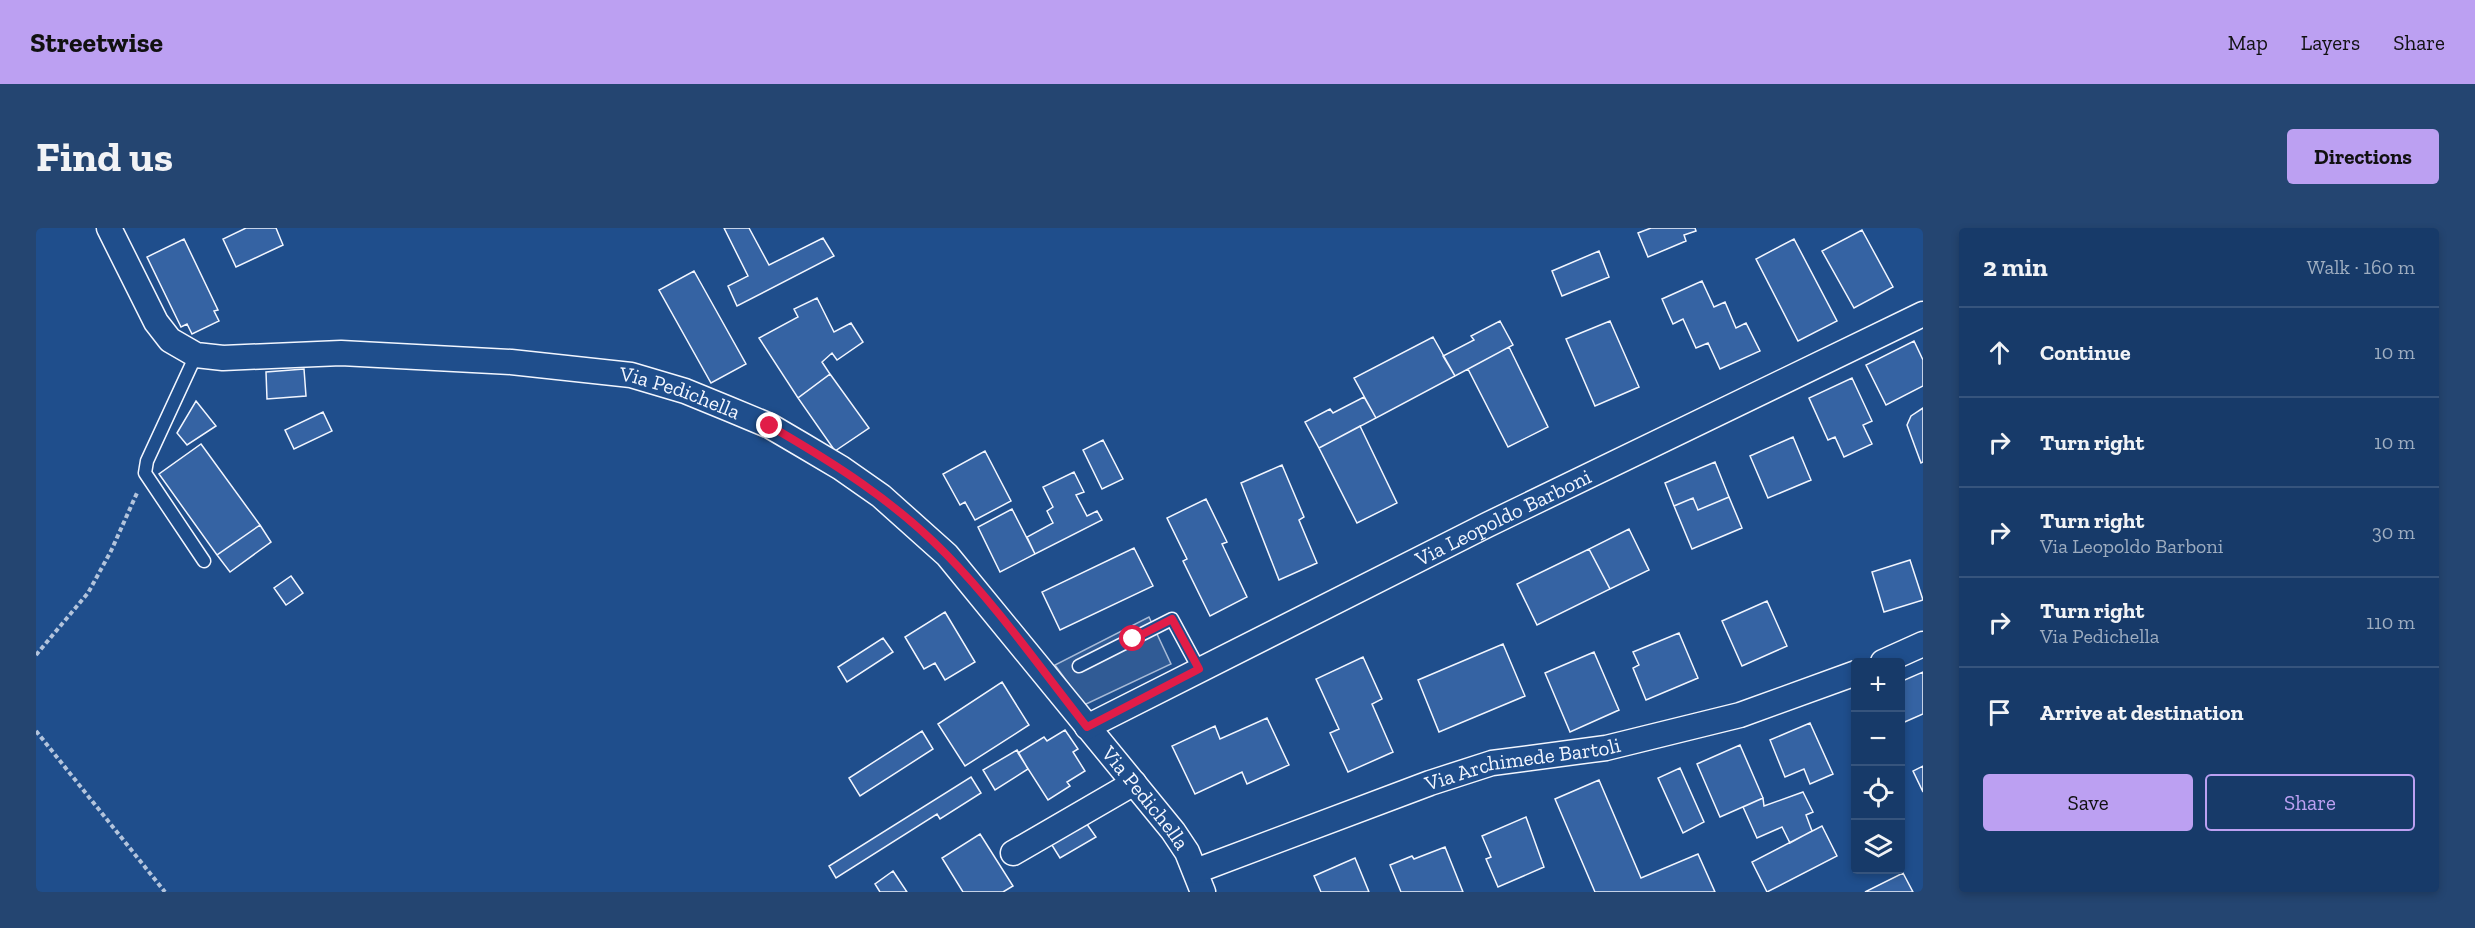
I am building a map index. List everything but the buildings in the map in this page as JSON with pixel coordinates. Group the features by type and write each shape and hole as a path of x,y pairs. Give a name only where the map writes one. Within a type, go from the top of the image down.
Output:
{"street":[{"name":"Via Pedichella","path":"109,228 156,322 170,340 196,355 223,358 341,353 511,362 631,375 685,391 770,426 841,468 881,496 933,542 978,591 1173,831 1200,882"},
{"name":"Via Leopoldo Barboni","path":"1087,727 1567,485 1923,314"},
{"path":"1894,658 1923,644"},
{"name":"Via Archimede Bartoli","path":"1200,882 1430,783 1492,763 1606,748 1740,715 1851,675"},
{"path":"1012,853 1134,783"}],"lane":[{"path":"196,355 147,461 145,473 204,561"},
{"path":"1079,666 1172,619 1199,669"}],"path":[{"path":"36,655 88,593 111,551 145,473"},
{"path":"36,731 165,892"}],"shaded area":[{"path":"1149,617 1171,664 1084,705 1055,665"}],"route":[{"path":"770,426 862,482 947,555 1087,727 1199,669 1172,619 1133,639"}]}
